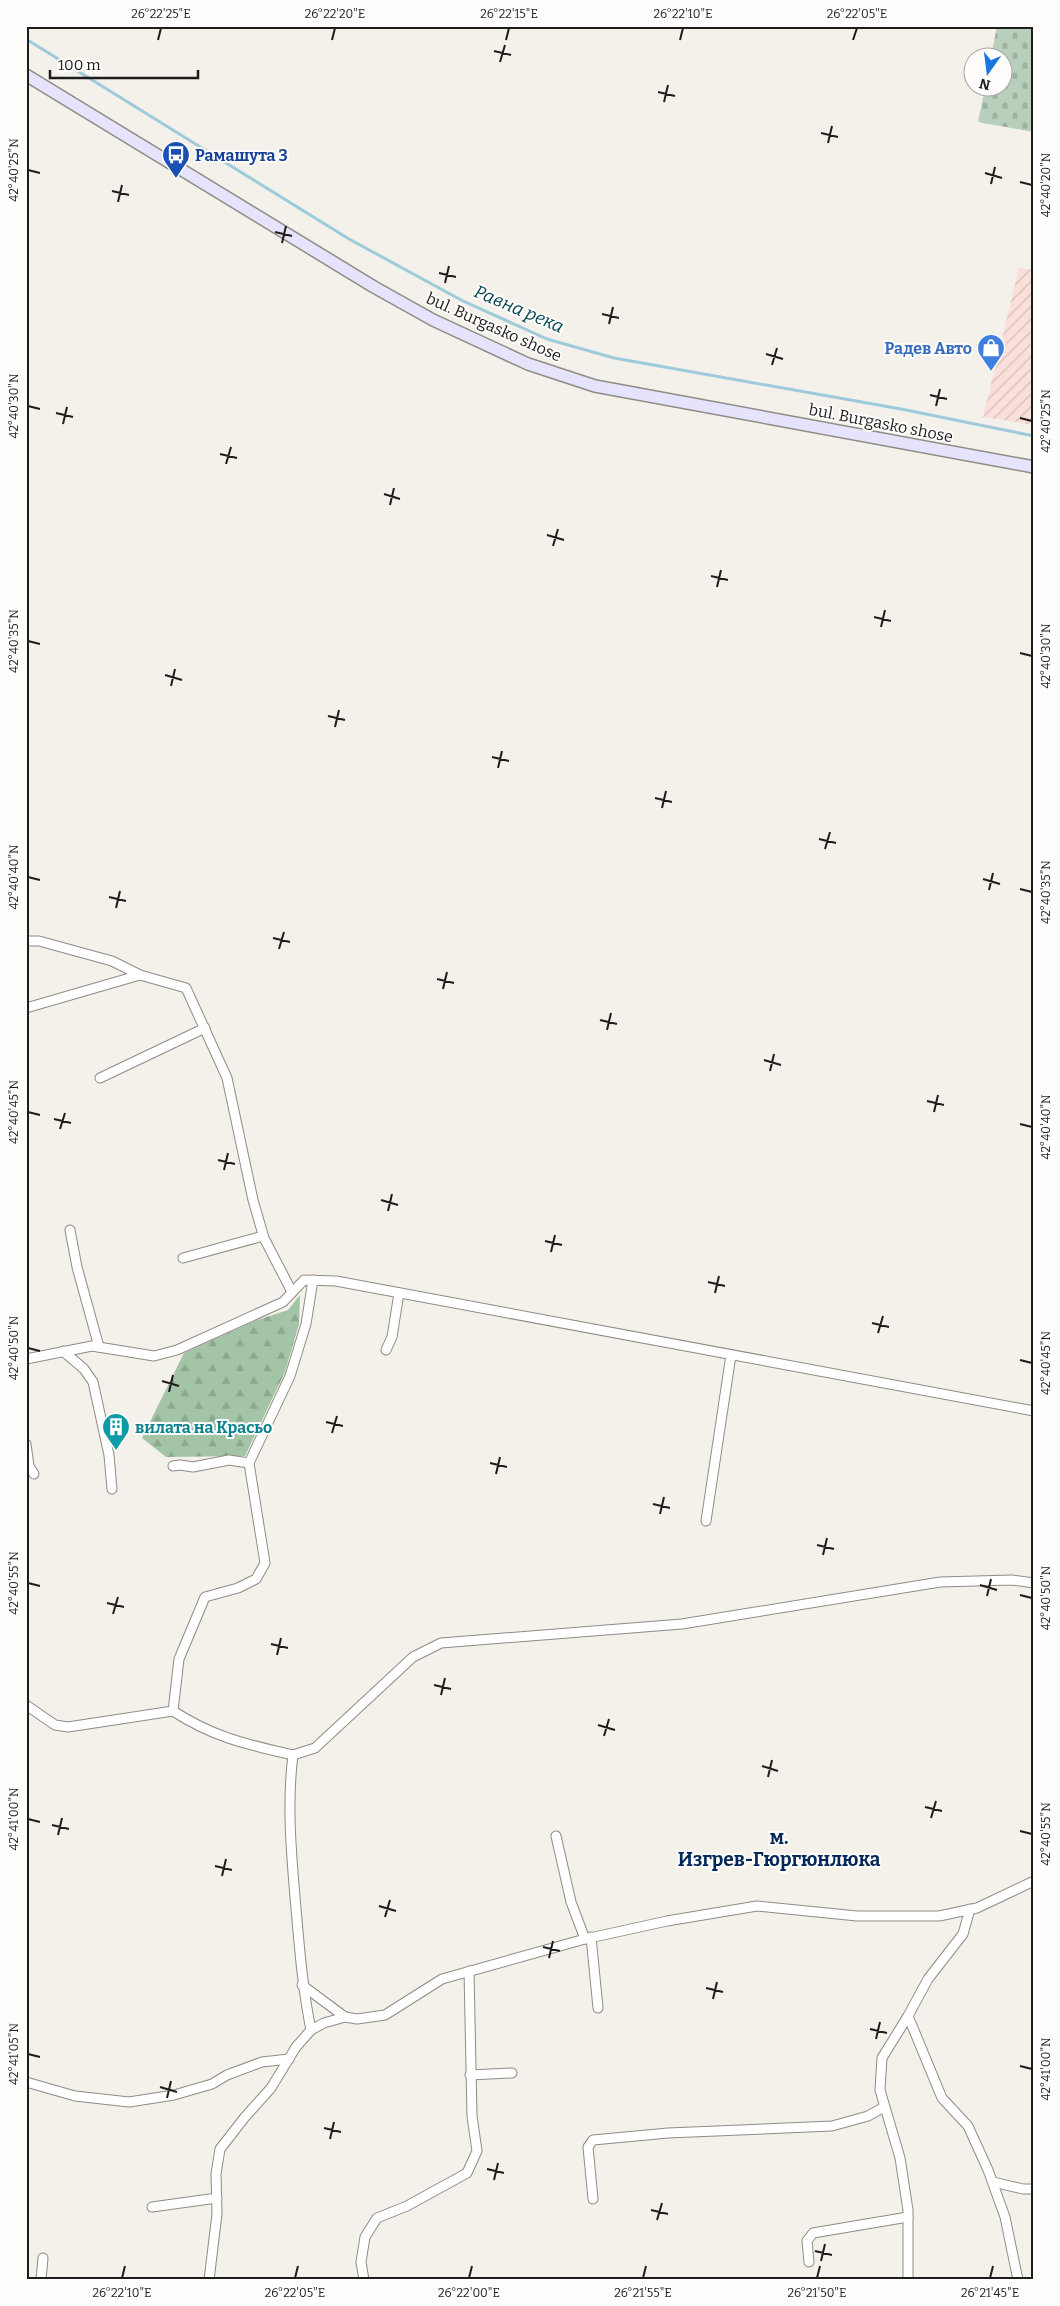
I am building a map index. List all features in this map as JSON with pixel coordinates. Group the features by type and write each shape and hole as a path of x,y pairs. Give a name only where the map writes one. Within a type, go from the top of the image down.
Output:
{"main road":[{"name":"bul. Burgasko shose","path":"26,75 374,287 433,320 528,364 595,386 1034,467"}],"street":[{"path":"26,941 39,941 112,961 140,975 186,988 227,1078 253,1200 263,1236 292,1292"},
{"path":"26,1008 140,975"},
{"path":"100,1078 205,1028"},
{"path":"70,1230 99,1348"},
{"path":"184,1258 263,1236"},
{"path":"26,1358 92,1346 154,1356 178,1350 283,1302 304,1280 313,1280 399,1293 1034,1412"},
{"path":"173,1711 179,1659 205,1597 238,1588 256,1579 265,1563 249,1463 290,1376 306,1324 313,1280"},
{"path":"386,1350 392,1337 399,1293"},
{"path":"63,1351 84,1369 93,1382 109,1455 112,1489"},
{"path":"706,1521 731,1355"},
{"path":"26,1444 29,1466 34,1474"},
{"path":"173,1466 193,1467 229,1460 249,1463"},
{"path":"26,1705 55,1725 68,1727 173,1711 196,1726 232,1741 293,1755 316,1748 413,1657 441,1643 682,1624 940,1582 1012,1580 1034,1583"},
{"path":"293,1755 290,1782 293,1868 302,1984 311,2030"},
{"path":"556,1836 571,1902 588,1938 598,2008"},
{"path":"302,1984 345,2016 357,2019 385,2015 442,1979 588,1938 667,1921 757,1906 857,1916 939,1916 970,1909 1034,1881"},
{"path":"908,2280 908,2216 900,2158 880,2090 882,2058 896,2037 928,1979 963,1934 970,1909"},
{"path":"364,2280 361,2262 365,2237 377,2218 407,2206 467,2173 477,2151 472,2116 470,2076 469,1971"},
{"path":"208,2280 217,2214 216,2174 220,2149 271,2088 296,2047 311,2030 324,2023 345,2016"},
{"path":"908,2016 942,2098 968,2126 993,2182 1005,2217 1018,2280"},
{"path":"26,2082 75,2096 130,2102 174,2095 212,2084 227,2075 262,2062 290,2059"},
{"path":"470,2076 512,2073"},
{"path":"593,2199 588,2147 593,2140 668,2133 832,2126 868,2116 884,2106"},
{"path":"993,2182 1023,2189 1034,2189"},
{"path":"152,2207 216,2198"},
{"path":"809,2262 807,2241 813,2233 908,2216"},
{"path":"41,2280 43,2258"}],"shaded area":[{"path":"1019,268 1034,270 1034,425 983,417"}],"green space":[{"path":"997,26 1034,26 1034,132 978,122 983,98 1012,98 1012,48 993,48"},
{"path":"300,1295 299,1324 285,1372 245,1456 166,1457 142,1438 184,1353 254,1321 288,1310"}],"waterway":[{"name":"Равна река","path":"26,39 349,239 463,301 547,339 614,358 901,409 1034,436"}],"place":[{"name":"Рамашута 3","path":"176,179"},
{"name":"Радев Авто","path":"991,372"},
{"name":"вилата на Красьо","path":"116,1451"}],"district":[{"name":"м. Изгрев-Гюргюнлюка","path":"779,1848"}]}
